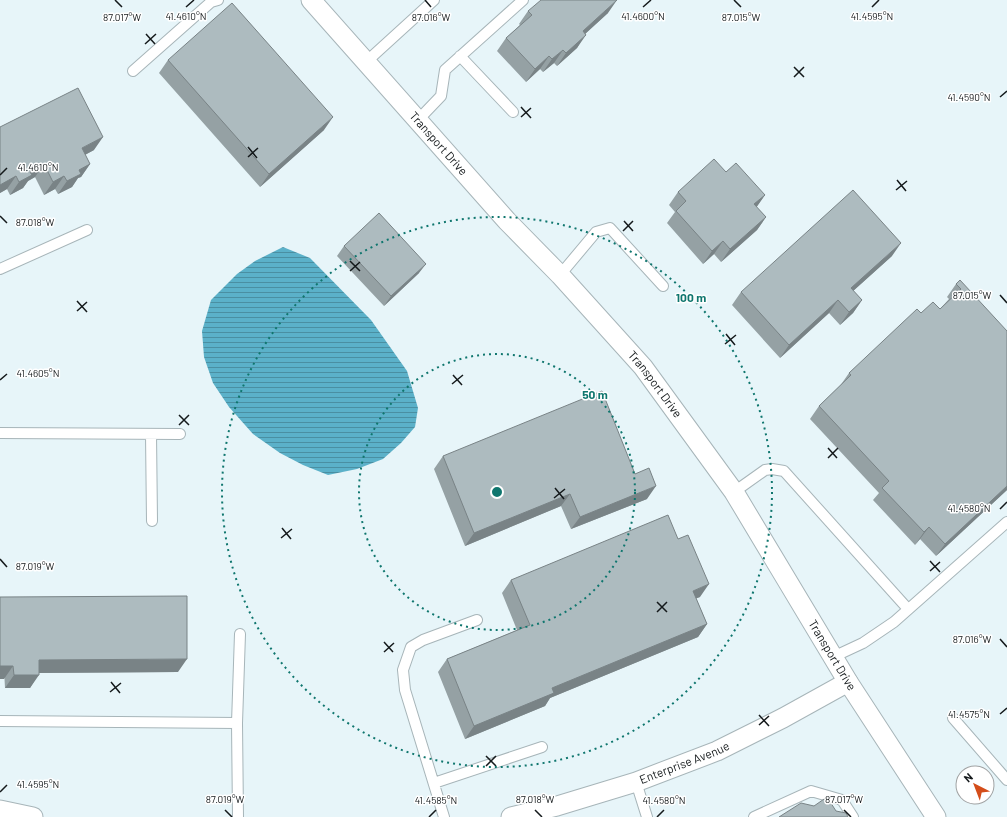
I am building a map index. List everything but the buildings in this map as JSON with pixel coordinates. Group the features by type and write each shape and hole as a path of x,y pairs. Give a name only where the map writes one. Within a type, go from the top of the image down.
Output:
{"street":[{"name":"Transport Drive","path":"312,0 508,221 560,275 643,367 734,492 833,658 936,817"},
{"name":"Enterprise Avenue","path":"511,817 559,811 717,751 783,718 848,682"},
{"path":"0,810 32,817"}],"lane":[{"path":"133,71 210,2 218,0"},
{"path":"366,62 434,0"},
{"path":"418,120 441,96 445,70 523,0"},
{"path":"460,56 513,112"},
{"path":"560,275 596,232 610,228 663,286"},
{"path":"0,269 87,230"},
{"path":"0,433 180,434"},
{"path":"151,434 152,521"},
{"path":"734,492 765,470 772,469 784,471 908,609"},
{"path":"833,658 863,643 894,622 1007,522"},
{"path":"444,817 405,690 403,670 411,647 424,640 477,620"},
{"path":"238,817 237,723 240,634"},
{"path":"953,718 1007,780"},
{"path":"0,721 237,723"},
{"path":"434,783 542,747"},
{"path":"636,782 647,817"},
{"path":"754,817 811,792 842,800 853,817"}],"water":[{"path":"283,247 310,258 371,320 407,371 418,408 415,427 401,443 383,459 357,469 328,475 303,465 280,453 253,434 229,407 213,383 204,357 202,331 211,300 237,274 255,261"}]}
